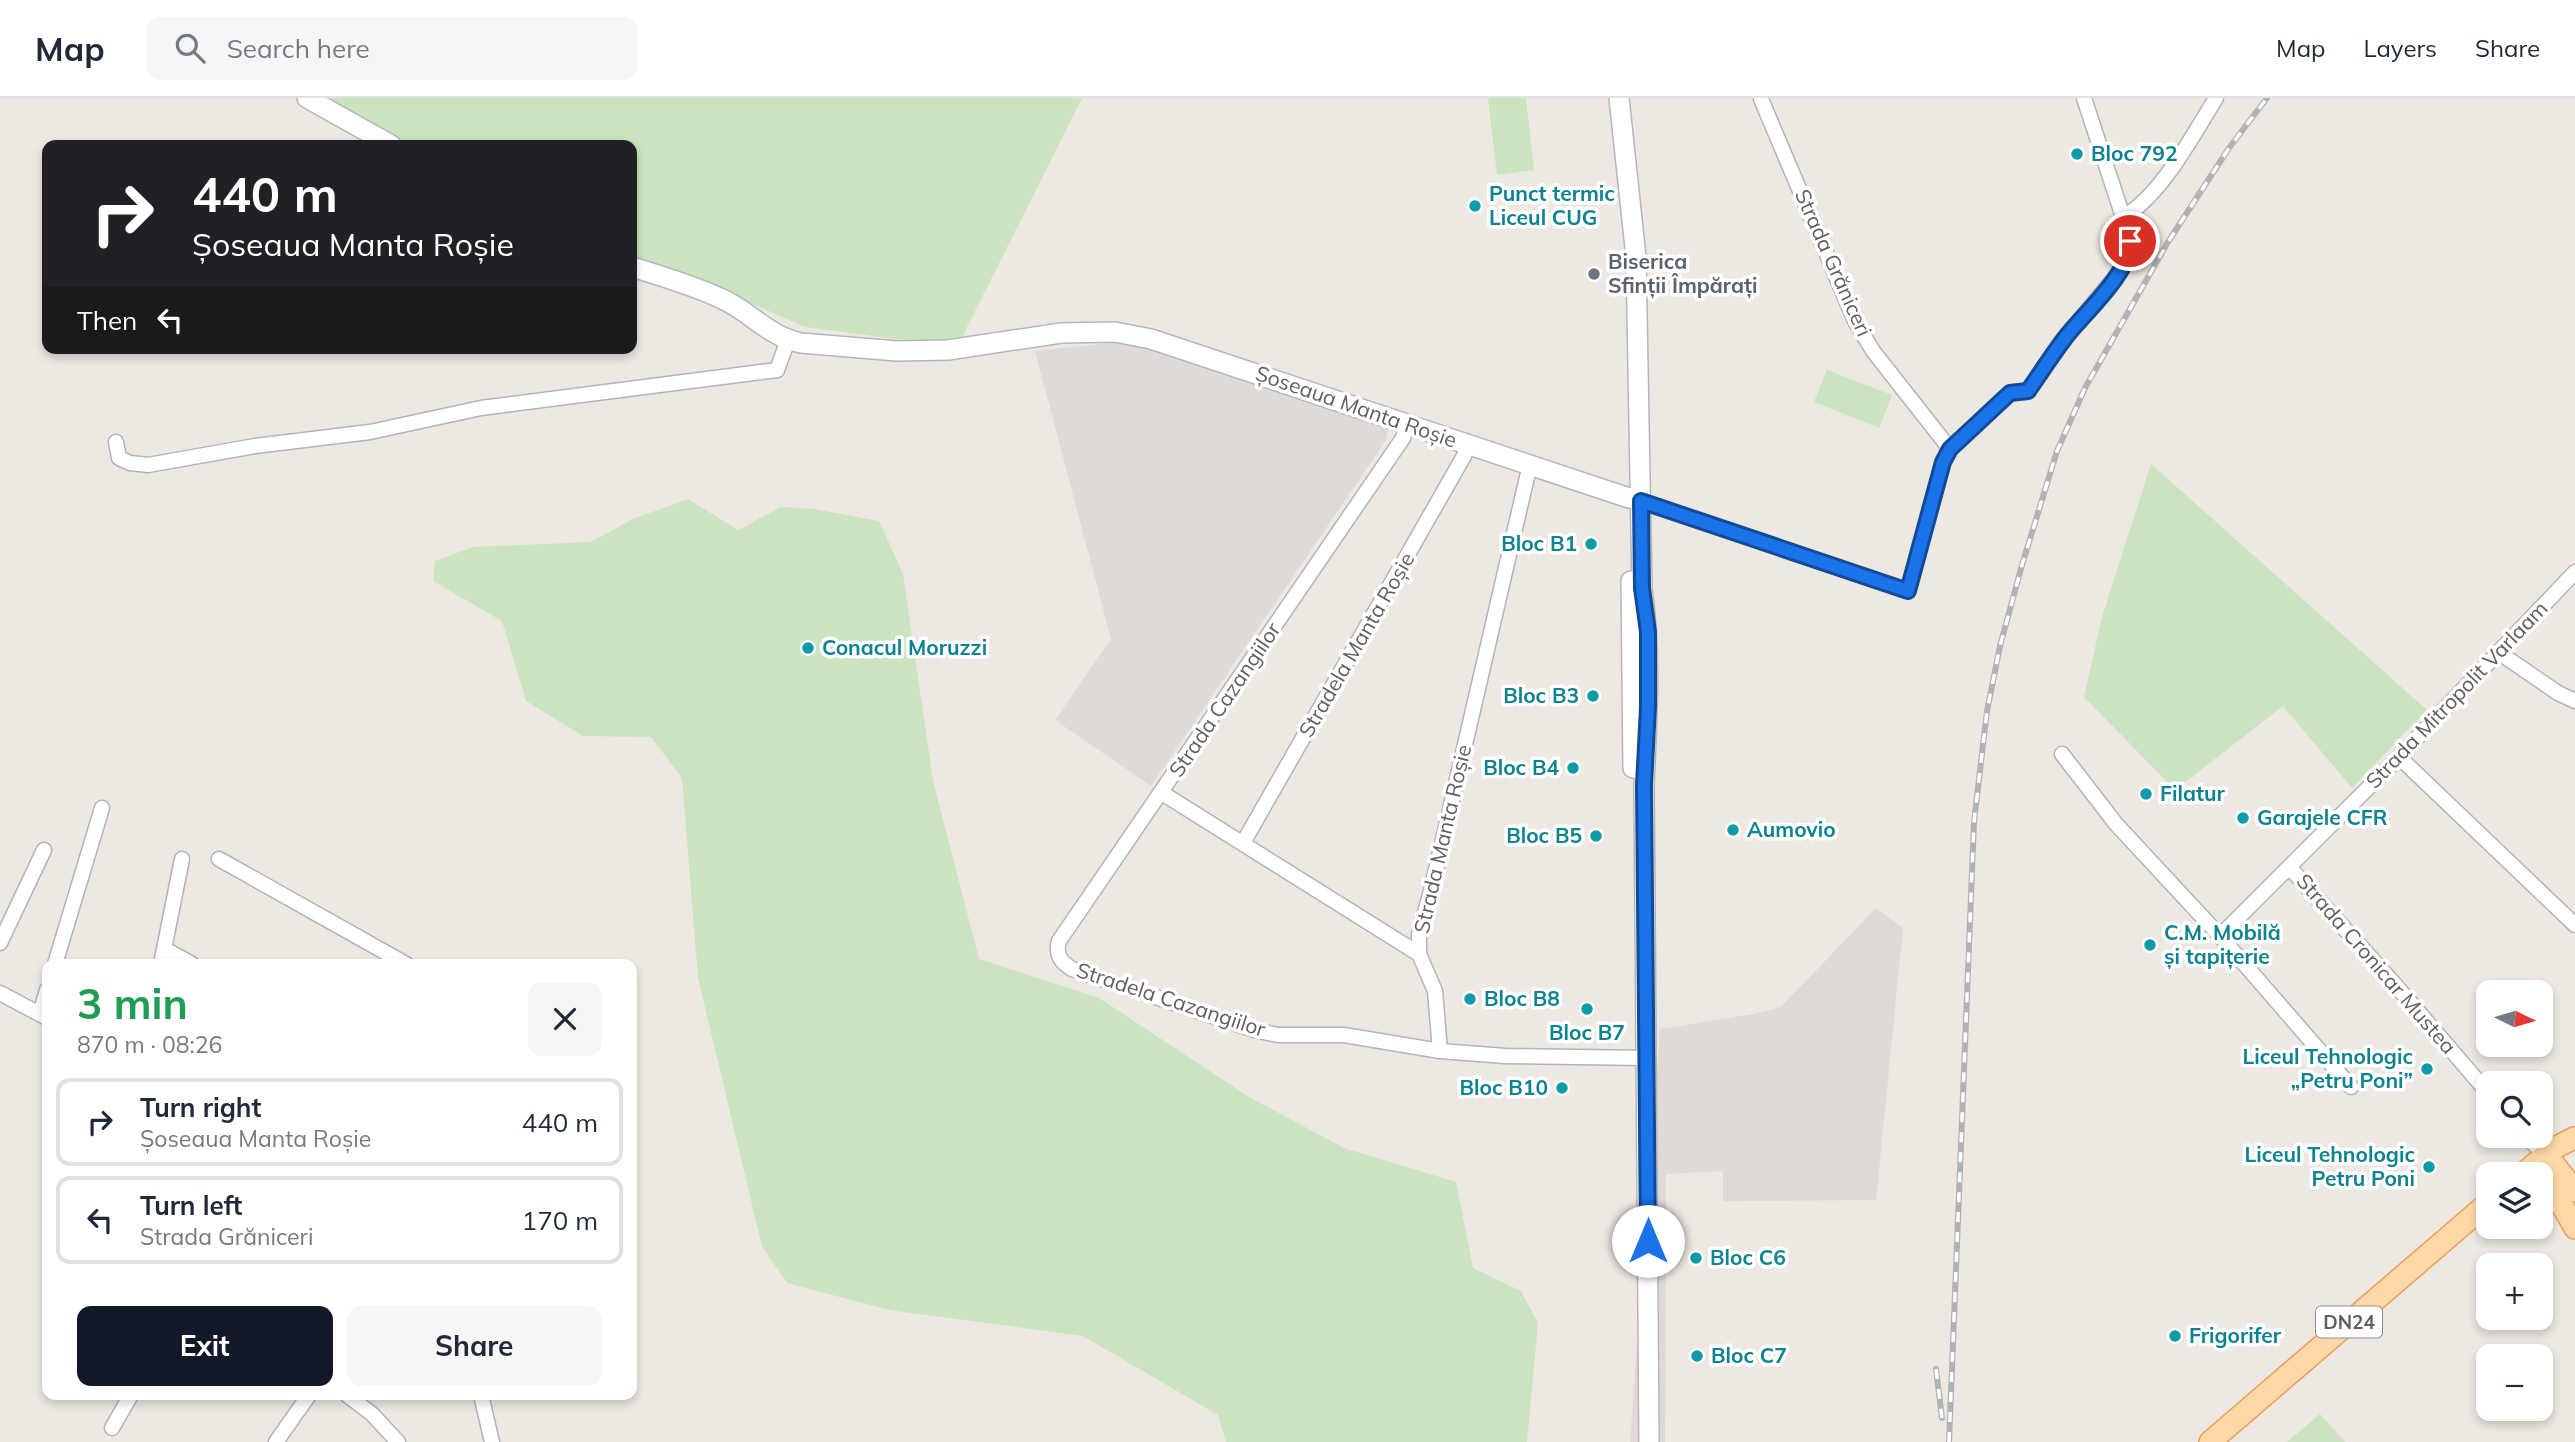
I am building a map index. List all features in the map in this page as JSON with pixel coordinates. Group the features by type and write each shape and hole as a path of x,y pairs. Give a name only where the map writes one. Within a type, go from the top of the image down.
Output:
{"main road":[{"path":"307,98 382,140"},
{"path":"1608,98 1625,269 1635,500"},
{"path":"1619,98 1636,257 1635,500 1641,1058 1649,1442"},
{"path":"637,269 722,298 761,326 788,340"},
{"name":"Șoseaua Manta Roșie","path":"788,340 897,351 948,350 1061,332 1115,332 1160,342 1635,500"},
{"path":"1638,1442 1641,1058"},
{"path":"2537,1162 2575,1138"},
{"path":"2553,1174 2575,1191"},
{"path":"2553,1191 2575,1228"},
{"name":"DN24","path":"2210,1442 2476,1213"},
{"name":"DN24","path":"2228,1442 2476,1229"}],"street":[{"path":"1950,449 2010,393 2028,391 2064,339 2123,269 2131,243 2084,98"},
{"path":"2123,216 2140,207 2181,153 2217,98"},
{"name":"Strada Grăniceri","path":"1761,99 1855,321 1873,351 1950,449"},
{"path":"116,442 120,458 130,463 148,465 255,446 370,432 481,408 777,370 788,340"},
{"name":"Strada Cazangiilor","path":"1407,424 1403,438 1162,793 1419,954"},
{"name":"Stradela Manta Roșie","path":"1243,843 1458,467 1467,445"},
{"name":"Șoseaua Manta Roșie","path":"1635,500 1908,591 1943,462 1950,449"},
{"name":"Strada Manta Roșie","path":"1440,1051 1435,991 1419,954 1419,934 1531,466"},
{"name":"Strada Mitropolit Varlaam","path":"2220,936 2399,757 2575,572"},
{"path":"2498,652 2558,693 2575,701"},
{"path":"2062,754 2116,824 2220,936 2351,1087"},
{"path":"2399,757 2575,925"},
{"name":"Stradela Cazangiilor","path":"1162,793 1059,942 1058,957 1063,963 1173,1004 1254,1030 1278,1035 1344,1035 1440,1051"},
{"path":"57,959 102,808"},
{"path":"0,943 44,850"},
{"path":"162,959 182,859"},
{"path":"219,859 395,959"},
{"name":"Strada Cronicar Mustea","path":"2290,868 2476,1079"},
{"path":"165,949 183,959"},
{"path":"0,993 42,1015"},
{"path":"1440,1051 1494,1056 1641,1058"},
{"path":"113,1428 128,1400"},
{"path":"280,1440 306,1400"},
{"path":"353,1400 372,1414 398,1442"},
{"path":"482,1400 492,1442"}],"shaded area":[{"path":"1121,342 1151,347 1388,427 1386,440 1151,786 1055,720 1111,639 1035,351"},
{"path":"1876,908 1903,928 1876,1200 1723,1201 1723,1171 1666,1174 1665,1442 1630,1442 1660,1029 1781,1007"}],"green space":[{"path":"317,98 1082,98 957,347 805,327 697,279 637,261 637,140 386,140"},
{"path":"1488,98 1526,98 1534,170 1497,175"},
{"path":"1827,370 1892,395 1879,428 1814,402"},
{"path":"2151,464 2427,710 2352,788 2283,706 2175,790 2084,697 2102,617"},
{"path":"688,499 738,530 781,507 814,509 879,521 903,574 933,781 979,959 1099,998 1249,1097 1344,1148 1456,1182 1473,1268 1521,1291 1538,1323 1527,1442 1226,1442 1218,1415 1083,1336 889,1310 787,1283 762,1246 698,978 682,778 651,737 583,736 526,701 502,621 433,581 435,561 473,547 591,542 633,519"},
{"path":"2320,1414 2345,1442 2287,1442"}],"railway":[{"path":"1949,1442 1974,822 1987,711 2000,646 2057,451 2085,388 2168,242 2229,148 2267,98"},
{"path":"1936,1369 1942,1418"}],"place":[{"name":"Bloc 792","path":"2077,154"},
{"name":"Punct termic Liceul CUG","path":"1475,206"},
{"name":"Biserica Sfinții Împărați","path":"1594,274"},
{"name":"Bloc B1","path":"1591,544"},
{"name":"Conacul Moruzzi","path":"808,648"},
{"name":"Bloc B3","path":"1593,696"},
{"name":"Bloc B4","path":"1573,768"},
{"name":"Filatur","path":"2146,794"},
{"name":"Garajele CFR","path":"2243,818"},
{"name":"Aumovio","path":"1733,830"},
{"name":"Bloc B5","path":"1596,836"},
{"name":"C.M. Mobilă și tapițerie","path":"2150,945"},
{"name":"Bloc B8","path":"1470,999"},
{"name":"Bloc B7","path":"1587,1009"},
{"name":"Liceul Tehnologic „Petru Poni”","path":"2427,1069"},
{"name":"Bloc B10","path":"1562,1088"},
{"name":"Liceul Tehnologic Petru Poni","path":"2429,1167"},
{"name":"Bloc C6","path":"1696,1258"},
{"name":"Frigorifer","path":"2175,1336"},
{"name":"Bloc C7","path":"1697,1356"}],"route":[{"path":"1648,1241 1644,785 1648,632 1642,588 1641,501 1908,591 1943,462 1950,449 2010,393 2028,391 2064,339 2123,269 2130,252 2130,241"}]}
